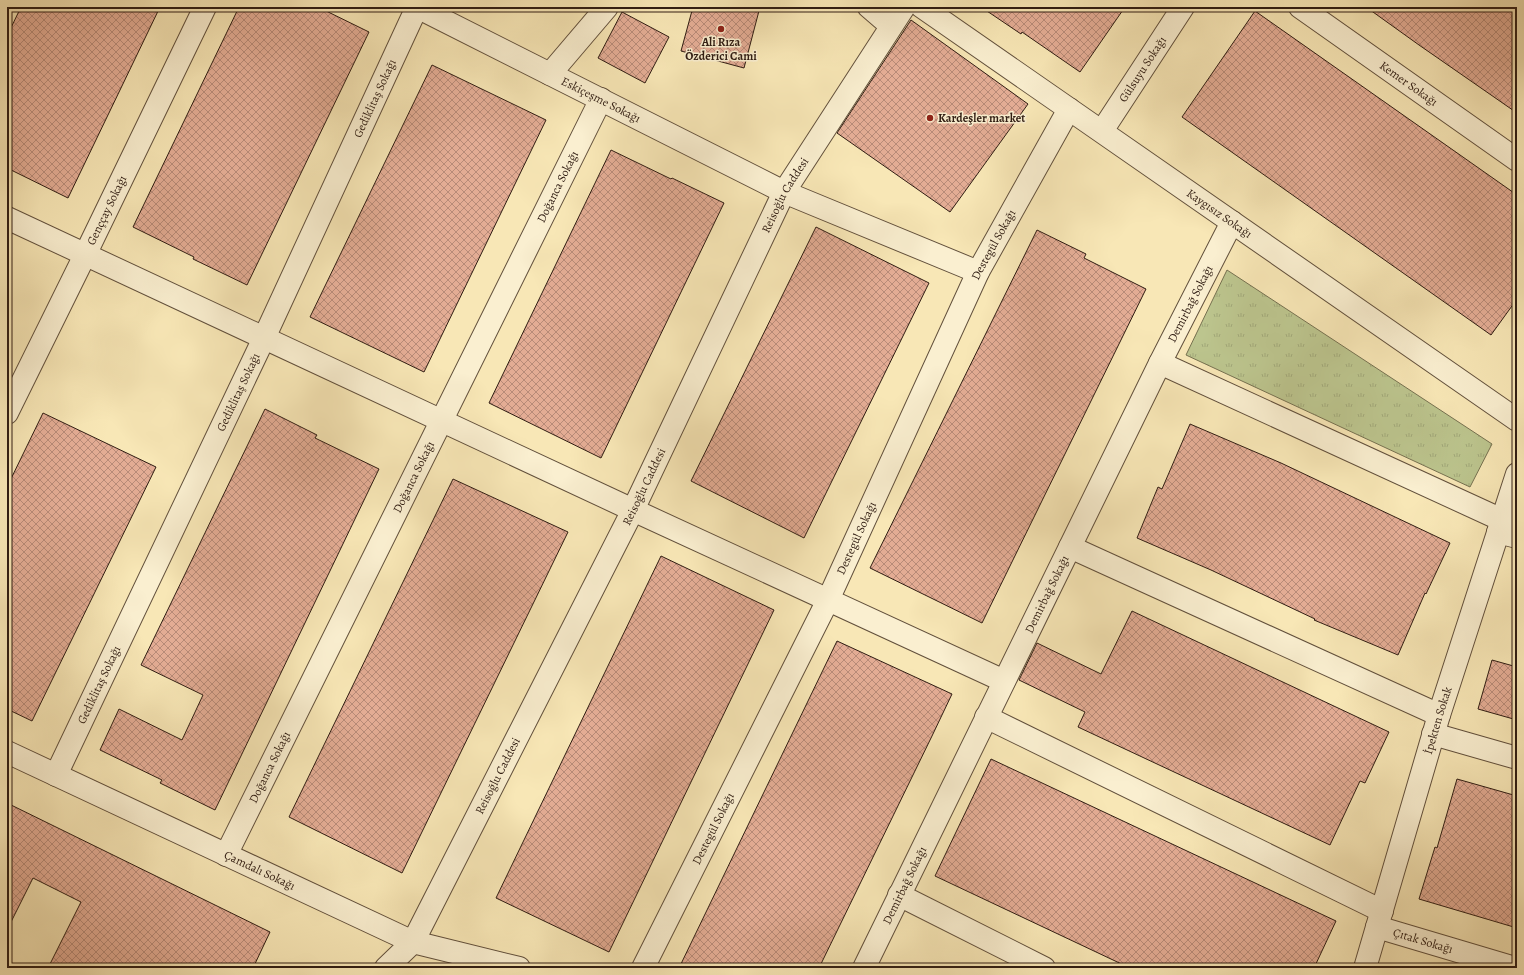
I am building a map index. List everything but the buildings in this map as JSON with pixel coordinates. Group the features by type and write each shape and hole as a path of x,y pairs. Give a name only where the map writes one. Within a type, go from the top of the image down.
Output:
{"street":[{"name":"Genççay Sokağı","path":"7,413 86,255 206,7"},
{"name":"Eskiçeşme Sokağı","path":"417,7 784,192 978,272"},
{"name":"Gediklitaş Sokağı","path":"56,775 264,338 417,7"},
{"path":"550,74 607,7"},
{"path":"869,7 891,26"},
{"name":"Reisoğlu Caddesi","path":"386,968 413,942 633,510 784,192 904,7"},
{"name":"Kaygısız Sokağı","path":"922,7 1517,420"},
{"name":"Gülsuyu Sokağı","path":"1102,131 1183,7"},
{"name":"Kemer Sokağı","path":"1300,7 1517,160"},
{"name":"Doğanca Sokağı","path":"226,855 601,99"},
{"name":"Destegül Sokağı","path":"643,968 828,600 978,272 1069,109"},
{"path":"7,218 1004,681"},
{"name":"Demirbağ Sokağı","path":"864,968 1160,363 1232,222"},
{"path":"1160,363 1506,530"},
{"name":"İpekten Sokak","path":"1365,968 1436,724 1506,530 1517,474"},
{"path":"1070,548 1436,724 1517,758"},
{"name":"Çıtak Sokağı","path":"986,717 1379,919 1515,968"},
{"name":"Çamdalı Sokağı","path":"7,752 413,942 518,968"},
{"path":"899,895 1044,968"}],"green space":[{"path":"1227,270 1492,444 1470,487 1186,355"}],"place":[{"name":"Ali Rıza Özderici Cami","path":"721,29"},
{"name":"Kardeşler market","path":"930,118"}]}
